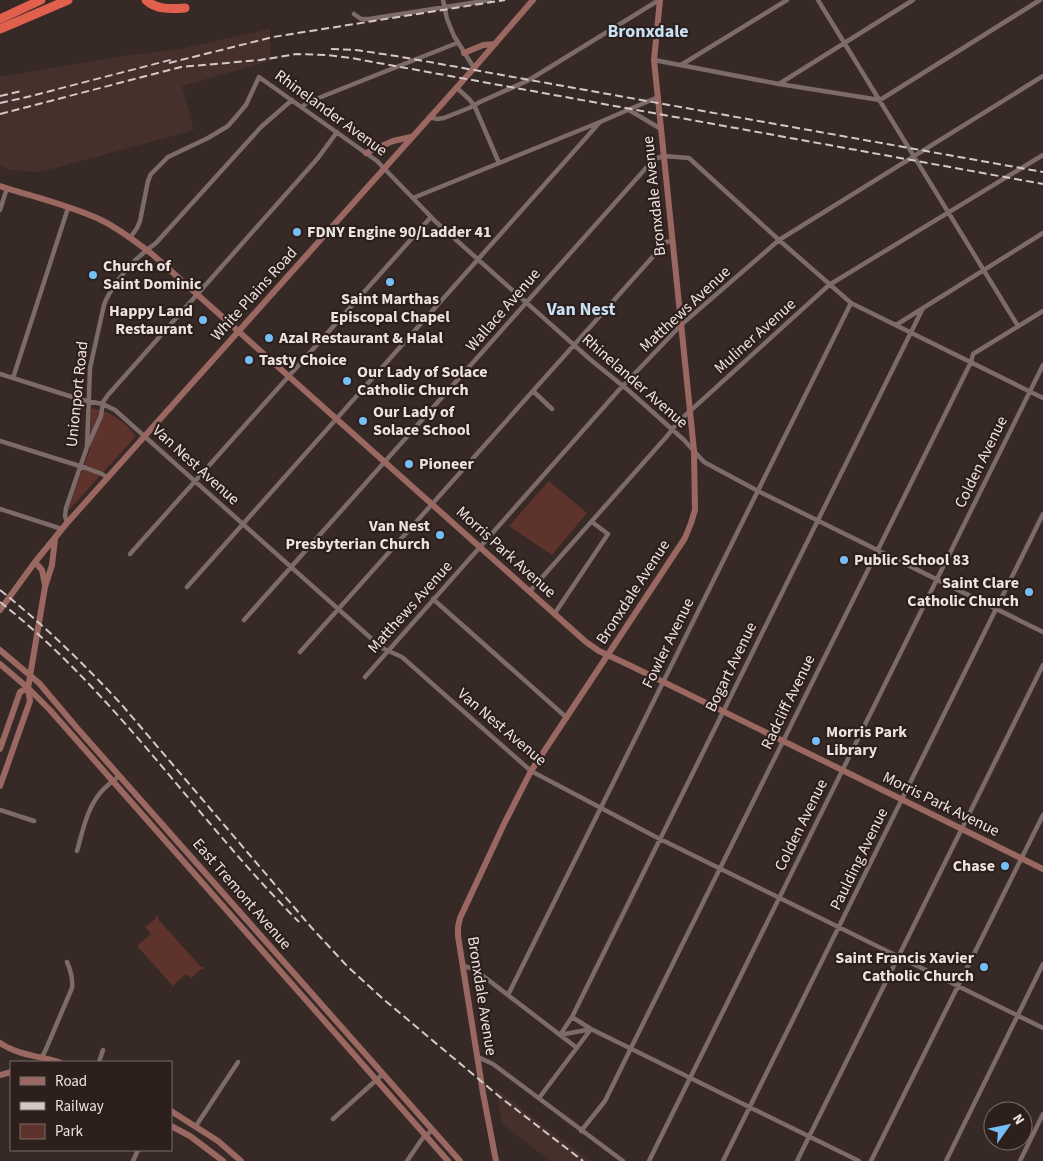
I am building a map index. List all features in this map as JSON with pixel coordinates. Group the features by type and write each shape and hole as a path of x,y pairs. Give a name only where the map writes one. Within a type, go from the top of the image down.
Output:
{"highway":[{"path":"0,19 41,0"},
{"path":"0,30 68,0"},
{"path":"146,0 152,5 160,7 170,9 185,8"}],"main road":[{"name":"White Plains Road","path":"0,610 35,562 67,523 533,0"},
{"name":"Bronxdale Avenue","path":"496,1161 463,966 458,932 460,918 531,771 685,538 695,510 694,451 654,60 659,0"},
{"path":"464,53 483,44 495,44"},
{"path":"366,153 393,141 411,137"},
{"name":"Morris Park Avenue","path":"4,187 103,221 147,250 599,651 1043,869"},
{"path":"0,786 30,701 28,688 45,587 52,565 55,538"},
{"path":"35,562 42,570 45,587"},
{"name":"East Tremont Avenue","path":"0,650 39,683 460,1161"},
{"name":"East Tremont Avenue","path":"0,664 50,710 448,1161"},
{"path":"0,749 20,692 28,688"},
{"path":"187,865 194,859"},
{"path":"210,890 216,885"},
{"path":"235,919 242,914"},
{"path":"276,965 282,959"},
{"path":"331,1028 337,1023"},
{"path":"0,1043 16,1051 56,1061"},
{"path":"172,1112 218,1141 241,1161"},
{"path":"172,1127 190,1136 222,1161"}],"street":[{"path":"443,0 457,43 474,68"},
{"path":"354,14 358,18 369,19 490,0"},
{"path":"429,117 441,119 529,80 659,0"},
{"path":"681,65 787,0"},
{"path":"818,0 1018,326"},
{"path":"779,84 913,0"},
{"path":"654,60 779,84 880,100 1040,0"},
{"path":"302,107 326,95 457,43"},
{"name":"Matthews Avenue","path":"365,677 623,386 681,325 778,240 1043,76"},
{"name":"Rhinelander Avenue","path":"130,238 138,224 151,174 168,157 228,126 246,105 259,77 377,160 431,217 526,303 623,386 704,462 758,491 1043,632"},
{"path":"456,88 474,105 499,163"},
{"path":"413,198 658,97"},
{"name":"Unionport Road","path":"67,523 65,516 66,508 87,447 91,363 106,301 111,291 138,257 156,244 261,127 292,100"},
{"path":"629,110 661,129"},
{"path":"188,587 600,122"},
{"path":"87,447 108,395 318,158 338,132"},
{"name":"Muliner Avenue","path":"530,591 678,422 829,285 1043,155"},
{"path":"664,156 689,158 778,240 851,303 1043,398"},
{"name":"Wallace Avenue","path":"244,620 654,160 664,156"},
{"path":"0,210 4,187"},
{"path":"13,378 68,208"},
{"path":"130,554 431,217"},
{"path":"896,325 1043,233"},
{"path":"300,652 666,242 672,241"},
{"name":"Fowler Avenue","path":"508,995 851,303"},
{"name":"Bogart Avenue","path":"560,1034 572,1017 922,308"},
{"name":"Radcliff Avenue","path":"581,1131 606,1101 973,354 1043,311"},
{"name":"Colden Avenue","path":"649,1161 1043,365"},
{"name":"Van Nest Avenue","path":"0,374 88,402 103,404 115,410 382,648 404,659 531,771 660,839 1043,1028"},
{"path":"533,391 552,409"},
{"path":"0,441 108,478"},
{"path":"0,509 62,529"},
{"name":"Paulding Avenue","path":"723,1161 1043,514"},
{"path":"555,613 608,534 592,522"},
{"path":"433,600 567,718"},
{"path":"797,1161 1043,665"},
{"path":"77,851 92,804 103,790 119,776"},
{"path":"0,810 34,821"},
{"path":"871,1161 1043,815"},
{"path":"42,1057 72,988 73,978 67,962"},
{"path":"946,1161 1043,964"},
{"path":"463,966 474,969 577,1048"},
{"path":"572,1017 592,1029 859,1161"},
{"path":"560,1034 592,1029"},
{"path":"538,1098 592,1029"},
{"path":"99,1061 103,1050"},
{"path":"478,1057 493,1064 623,1161"},
{"path":"196,1126 238,1062"},
{"path":"333,1119 383,1074"},
{"path":"1020,1161 1043,1114"},
{"path":"407,1161 422,1139 432,1130"}],"shaded area":[{"path":"270,29 270,61 182,86 194,130 56,168 34,172 11,170 0,166 0,77 117,57 180,49"},
{"path":"495,1088 590,1161 550,1161 502,1124"}],"green space":[{"path":"91,408 98,409 116,418 136,436 69,510 90,449"},
{"path":"549,481 587,513 552,555 509,526"},
{"path":"156,916 203,967 191,978 186,974 173,986 137,946 151,934 145,927"}],"railway":[{"path":"169,63 273,37 505,0"},
{"path":"331,49 356,50 396,56 1043,172"},
{"path":"0,114 181,67 260,60 297,54 328,55 1043,184"},
{"path":"0,103 174,59"},
{"path":"0,96 22,91"},
{"path":"0,590 63,645 122,705 311,927 347,966 382,998 500,1097 583,1161"},
{"path":"0,602 42,638 81,676 118,716 261,882 299,922"}],"place":[{"name":"FDNY Engine 90/Ladder 41","path":"297,232"},
{"name":"Church of Saint Dominic","path":"93,275"},
{"name":"Saint Marthas Episcopal Chapel","path":"390,282"},
{"name":"Happy Land Restaurant","path":"203,320"},
{"name":"Azal Restaurant & Halal","path":"269,338"},
{"name":"Tasty Choice","path":"249,360"},
{"name":"Our Lady of Solace Catholic Church","path":"347,381"},
{"name":"Our Lady of Solace School","path":"363,421"},
{"name":"Pioneer","path":"409,464"},
{"name":"Van Nest Presbyterian Church","path":"440,535"},
{"name":"Public School 83","path":"844,560"},
{"name":"Saint Clare Catholic Church","path":"1029,592"},
{"name":"Morris Park Library","path":"816,741"},
{"name":"Chase","path":"1005,866"},
{"name":"Saint Francis Xavier Catholic Church","path":"984,967"}],"district":[{"name":"Bronxdale","path":"648,31"},
{"name":"Van Nest","path":"581,309"}]}
